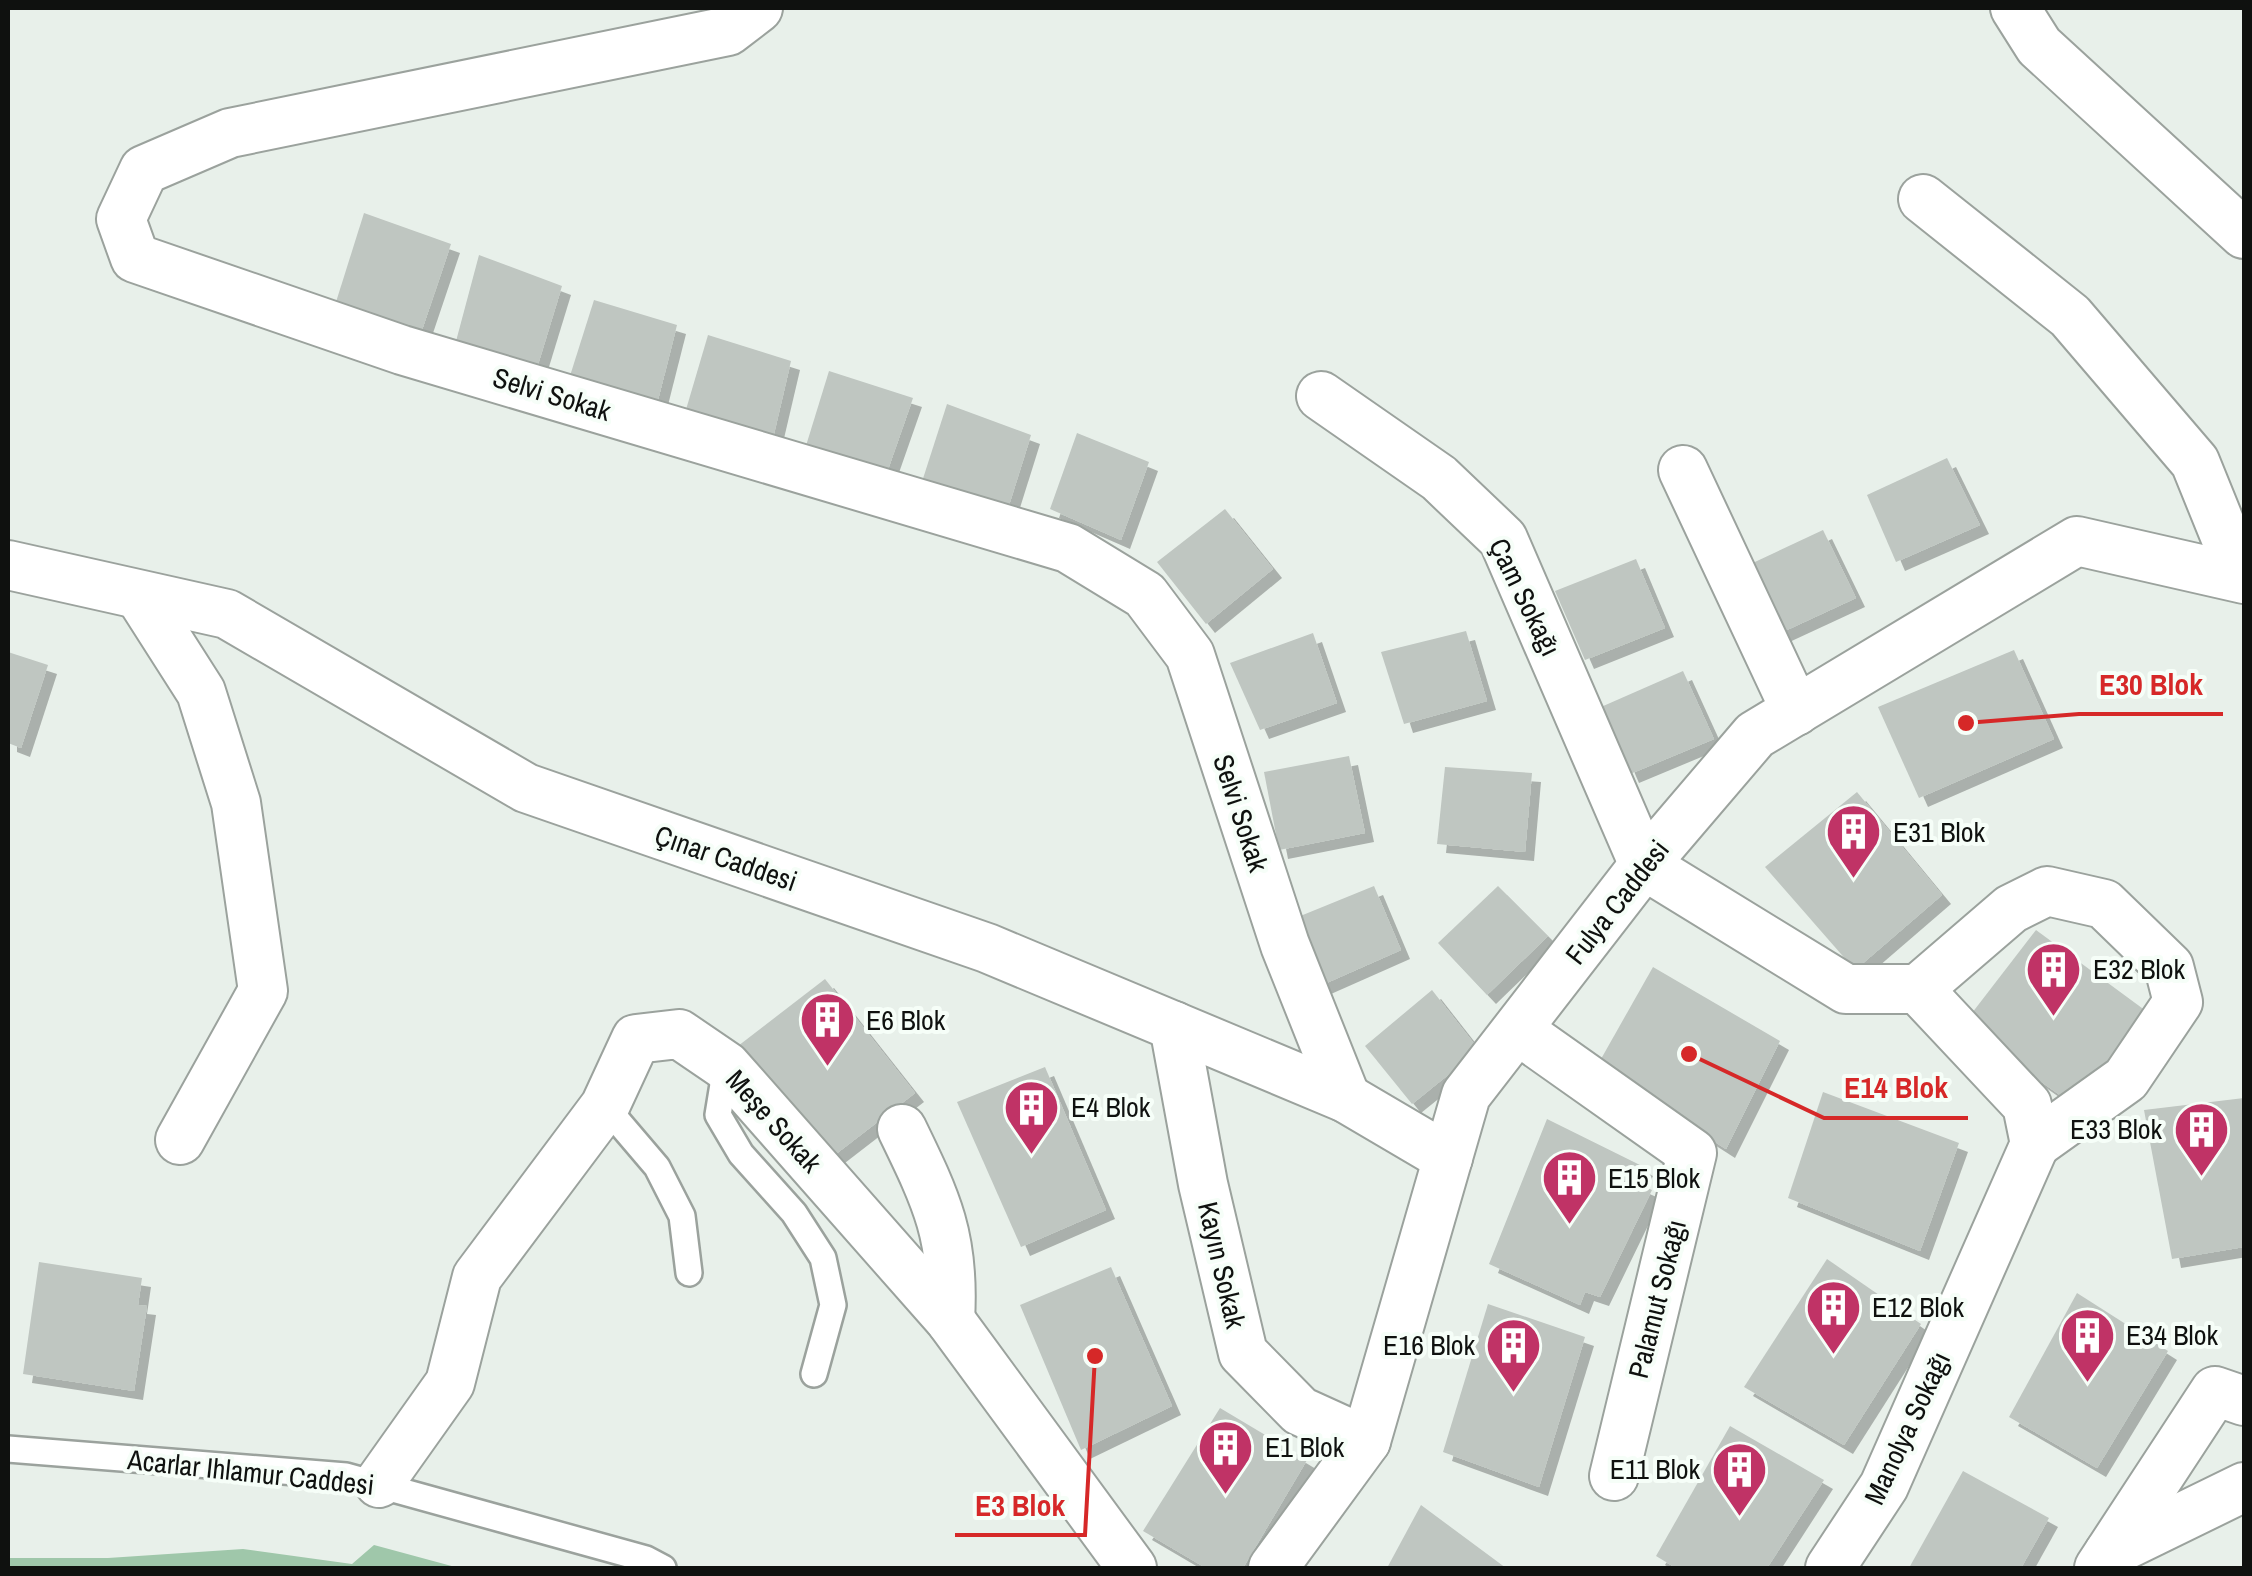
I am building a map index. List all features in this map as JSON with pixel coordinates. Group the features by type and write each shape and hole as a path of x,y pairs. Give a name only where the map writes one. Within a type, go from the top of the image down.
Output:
{"street":[{"name":"Selvi Sokak","path":"758,8 728,31 230,134 144,170 121,219 135,258 402,350 1068,548 1144,595 1190,655 1285,945 1346,1098"},
{"path":"2015,8 2039,46 2244,234"},
{"path":"1924,200 2070,316 2195,462 2243,578"},
{"name":"Çam Sokağı","path":"1321,396 1439,478 1503,539 1644,865"},
{"path":"1683,470 1796,711"},
{"name":"Fulya Caddesi","path":"1273,1568 1366,1441 1466,1094 1644,865 1755,736 2076,542 2243,578"},
{"name":"Çınar Caddesi","path":"8,565 141,598 227,614 526,788 987,948 1346,1098 1448,1158"},
{"path":"141,598 201,692 236,803 263,990 180,1140"},
{"path":"1644,865 1846,989 1918,989 2011,909 2047,891 2104,904 2169,967 2178,1002 2126,1079 2035,1144 2027,1105 1918,989"},
{"name":"Kayın Sokak","path":"1174,1026 1203,1184 1243,1353 1300,1411 1366,1441"},
{"name":"Palamut Sokağı","path":"1518,1030 1692,1153 1614,1476"},
{"name":"Meşe Sokak","path":"379,1483 450,1383 477,1277 605,1106 636,1039 679,1034 726,1066 950,1320 1132,1568"},
{"path":"902,1130 938,1204 953,1266 950,1320"},
{"name":"Manolya Sokağı","path":"1830,1568 1884,1486 2035,1144"},
{"path":"2104,1561 2215,1391 2244,1401"},
{"path":"2104,1561 2244,1488"}],"lane":[{"path":"726,1066 718,1114 742,1154 794,1213 823,1258 832,1305 814,1374"},
{"path":"605,1106 658,1167 682,1216 688,1273"},
{"name":"Acarlar Ihlamur Caddesi","path":"8,1449 346,1476 646,1559 663,1568"}],"green space":[{"path":"374,1545 459,1568 8,1568 8,1558 108,1558 243,1549 352,1564"}],"building":[{"path":"364,213 451,244 421,333 336,302"},
{"path":"479,255 562,286 536,371 455,345"},
{"path":"594,300 677,325 657,404 569,379"},
{"path":"708,335 791,361 773,438 685,413"},
{"path":"829,371 913,398 885,478 805,449"},
{"path":"947,404 1031,435 1005,518 919,491"},
{"path":"1077,433 1149,462 1121,540 1050,509"},
{"path":"1947,458 1980,525 1896,562 1867,495"},
{"path":"1225,509 1273,569 1206,624 1157,562"},
{"path":"1823,530 1856,598 1774,636 1742,568"},
{"path":"1636,559 1665,628 1585,660 1555,591"},
{"path":"1466,631 1487,701 1404,724 1381,652"},
{"path":"1313,633 1337,703 1260,730 1230,663"},
{"path":"2014,650 2054,739 1919,798 1878,707"},
{"path":"8,652 48,665 21,748 8,743"},
{"path":"1683,671 1714,739 1630,774 1601,707"},
{"path":"1349,756 1365,833 1279,850 1264,772"},
{"path":"1445,767 1532,773 1525,852 1437,844"},
{"name":"E31 Blok","path":"1857,792 1942,895 1855,970 1765,867"},
{"path":"1374,886 1401,950 1322,985 1293,919"},
{"path":"1498,886 1548,936 1487,995 1438,943"},
{"name":"E32 Blok","path":"2036,930 2146,1011 2077,1107 1962,1026"},
{"path":"1653,967 1780,1041 1726,1149 1597,1066"},
{"name":"E6 Blok","path":"825,979 915,1093 832,1157 738,1046"},
{"path":"1432,990 1479,1050 1412,1104 1365,1046"},
{"name":"E4 Blok","path":"1045,1067 1106,1210 1021,1247 957,1102"},
{"path":"1823,1092 1959,1143 1920,1251 1788,1198"},
{"name":"E33 Blok","path":"2244,1098 2244,1247 2172,1259 2144,1110"},
{"name":"E15 Blok","path":"1547,1119 1644,1167 1636,1183 1652,1190 1600,1297 1585,1292 1580,1305 1489,1264"},
{"name":"E12 Blok","path":"1827,1259 1921,1324 1844,1445 1744,1387"},
{"path":"39,1262 142,1278 138,1305 147,1306 134,1391 23,1374"},
{"path":"1111,1267 1172,1406 1081,1450 1020,1305"},
{"name":"E34 Blok","path":"2077,1293 2168,1351 2097,1468 2009,1417"},
{"name":"E16 Blok","path":"1488,1304 1585,1337 1539,1487 1443,1452"},
{"name":"E1 Blok","path":"1220,1408 1307,1460 1243,1568 1206,1568 1143,1531"},
{"name":"E11 Blok","path":"1730,1426 1824,1480 1767,1568 1676,1568 1656,1556"},
{"path":"1963,1471 2049,1518 2021,1568 1909,1568"},
{"path":"1421,1505 1506,1568 1387,1568"}],"place":[{"name":"E30 Blok","path":"1966,723"},
{"name":"E31 Blok","path":"1854,881"},
{"name":"E32 Blok","path":"2054,1018"},
{"name":"E14 Blok","path":"1689,1054"},
{"name":"E6 Blok","path":"827,1069"},
{"name":"E4 Blok","path":"1032,1156"},
{"name":"E33 Blok","path":"2201,1178"},
{"name":"E15 Blok","path":"1569,1227"},
{"name":"E3 Blok","path":"1095,1356"},
{"name":"E12 Blok","path":"1833,1356"},
{"name":"E34 Blok","path":"2087,1384"},
{"name":"E16 Blok","path":"1514,1394"},
{"name":"E1 Blok","path":"1226,1496"},
{"name":"E11 Blok","path":"1739,1518"}]}
